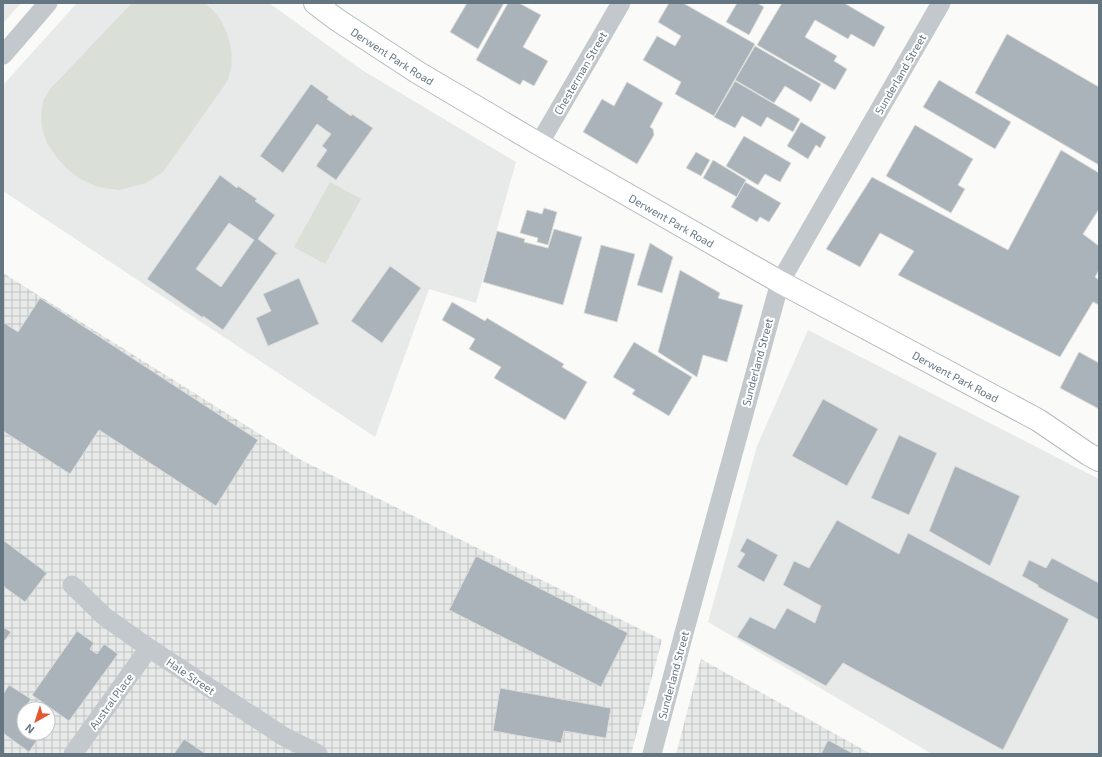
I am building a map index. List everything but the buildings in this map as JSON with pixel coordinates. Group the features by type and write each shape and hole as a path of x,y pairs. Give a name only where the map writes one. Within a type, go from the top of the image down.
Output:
{"street":[{"path":"3,55 48,3"},
{"name":"Derwent Park Road","path":"315,3 336,19 416,72 538,144 780,282 1038,420 1099,460"},
{"name":"Chesterman Street","path":"538,144 621,3"},
{"name":"Sunderland Street","path":"652,754 780,282 941,3"},
{"name":"Derwent Park Road","path":"1038,420 1099,444"},
{"name":"Hale Street","path":"72,586 105,617 149,648 282,736 318,754"},
{"name":"Austral Place","path":"73,754 149,648"}],"shaded area":[{"path":"3,3 21,3 3,23"},
{"path":"77,3 269,3 362,70 516,162 476,303 429,289 375,437 3,191 3,85"},
{"path":"132,3 204,3 219,18 224,27 231,48 232,59 231,69 225,85 163,172 146,183 119,190 98,187 80,179 65,167 47,143 42,129 41,115 43,101 51,88"},
{"path":"330,182 361,199 325,264 294,247"},
{"path":"3,273 301,460 662,640 631,754 3,754"},
{"path":"808,330 1099,479 1099,754 932,754 708,622 757,446"},
{"path":"701,659 871,754 676,754"}]}
